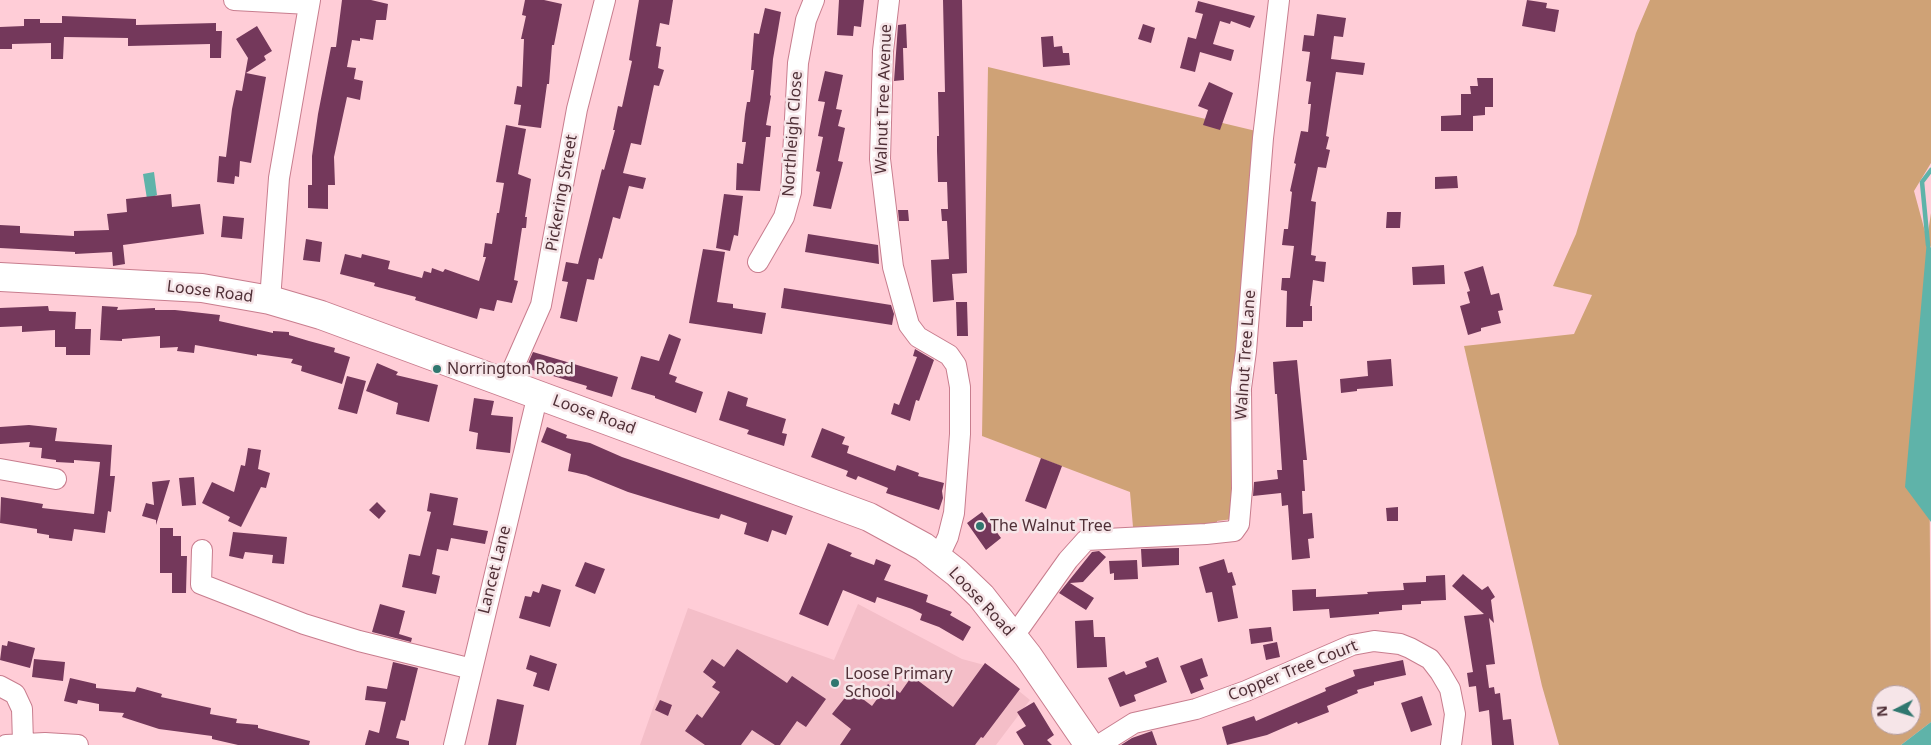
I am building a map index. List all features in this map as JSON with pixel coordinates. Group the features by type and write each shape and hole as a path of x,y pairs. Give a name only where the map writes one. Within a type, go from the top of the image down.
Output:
{"highway":[{"name":"Loose Road","path":"0,277 202,288 270,300 321,315 507,382 854,511 906,536 938,558 981,596 1012,634 1089,745"}],"street":[{"path":"234,0 309,2 279,178 270,300"},
{"name":"Pickering Street","path":"507,382 541,305 576,109 605,0"},
{"name":"Northleigh Close","path":"758,262 784,217 791,192 798,63 806,20 814,0"},
{"name":"Walnut Tree Avenue","path":"889,0 884,51 880,177 893,267 909,325 918,336 949,354 956,364 960,387 960,434 954,513 948,537 938,558"},
{"name":"Walnut Tree Lane","path":"1012,634 1021,626 1068,560 1086,540 1206,534 1234,531 1239,524 1242,489 1241,388 1246,350 1262,148 1280,0"},
{"name":"Lancet Lane","path":"454,745 538,394"},
{"path":"0,469 56,480"},
{"path":"202,550 201,584 304,624 360,641 472,669"},
{"name":"Copper Tree Court","path":"1099,745 1134,723 1210,704 1352,645 1374,640 1400,644 1410,648 1430,660 1440,672 1450,689 1455,714 1450,745"},
{"path":"0,686 15,694 22,709 15,744 78,745"}],"shaded area":[{"path":"1650,0 1931,0 1931,163 1914,191 1927,239 1931,213 1931,248 1928,241 1931,722 1921,730 1921,685 1871,685 1871,735 1914,735 1901,745 1559,745 1542,686 1464,346 1574,334 1592,295 1553,286 1576,234 1636,33"},
{"path":"988,67 1256,131 1233,519 1217,521 1217,525 1133,527 1130,492 982,436"},
{"name":"Loose Primary School","path":"858,604 962,659 988,666 1030,700 996,745 640,745 688,608 834,660"}],"water":[{"path":"154,172 157,195 147,199 143,174"},
{"path":"1927,240 1931,248 1931,522 1905,487"},
{"path":"1931,722 1931,745 1901,745 1914,735 1921,735 1921,730"}],"building":[{"path":"342,0 371,0 388,4 386,20 376,20 373,40 360,38 360,41 352,40 347,67 356,68 354,79 363,81 360,100 347,97 334,157 335,185 328,185 328,209 308,208 308,185 312,185 312,156 318,114 331,47 336,47"},
{"path":"525,0 544,0 562,4 554,45 552,45 549,84 547,84 541,128 518,125 521,105 514,104 517,86 522,87 524,39 521,39 526,16 522,15"},
{"path":"639,0 673,0 669,25 660,23 656,46 661,47 658,68 664,70 659,86 654,85 641,145 631,143 623,173 646,178 643,189 629,186 620,219 613,217 602,259 599,258 594,280 587,279 577,322 560,318 568,282 562,281 566,262 578,264 602,169 604,170 615,130 613,130 618,106 622,107 632,61 629,60"},
{"path":"839,0 864,0 861,27 854,26 853,36 837,35"},
{"path":"943,0 962,0 967,273 952,274 954,300 933,302 931,260 949,259 947,221 942,221 941,209 948,209 947,182 938,182 937,151 937,136 939,136 938,92 945,92"},
{"path":"1527,0 1547,3 1546,8 1559,10 1555,32 1522,26"},
{"path":"1198,1 1255,16 1250,28 1231,21 1230,24 1220,21 1213,44 1234,50 1231,61 1200,52 1195,72 1180,68 1188,37 1196,39 1203,14 1195,12"},
{"path":"765,8 781,12 773,59 771,96 766,125 771,126 770,137 766,137 760,191 736,190 737,163 743,164 746,142 742,142 747,102 750,102 754,70 751,70 754,33 759,34"},
{"path":"1317,14 1346,18 1343,37 1334,36 1331,59 1365,63 1363,75 1336,72 1326,136 1329,137 1326,149 1330,150 1326,168 1318,167 1311,201 1316,202 1311,255 1316,256 1315,261 1326,262 1324,282 1313,280 1310,306 1312,306 1312,321 1303,321 1303,327 1286,327 1287,291 1281,290 1282,278 1290,278 1294,246 1282,245 1284,229 1288,229 1292,192 1290,191 1296,164 1294,163 1301,131 1308,132 1311,104 1308,104 1311,82 1306,81 1310,52 1302,51 1304,35 1314,36"},
{"path":"62,16 136,19 136,25 216,23 216,31 222,31 221,58 210,58 210,44 128,46 128,38 64,37 63,59 51,59 51,43 12,44 12,49 0,49 0,27 24,26 24,19 40,19 40,23 62,23"},
{"path":"906,24 907,48 903,48 904,80 894,81 898,25"},
{"path":"1143,24 1155,28 1151,43 1138,39"},
{"path":"257,26 272,51 264,56 266,60 246,73 266,77 251,163 240,161 239,177 235,176 234,184 217,182 219,156 226,157 236,90 242,91 248,58 236,39"},
{"path":"1053,36 1054,47 1062,46 1063,53 1069,53 1070,65 1043,67 1041,37"},
{"path":"825,71 843,75 836,109 842,110 838,126 845,128 838,161 843,162 831,209 813,206 820,172 816,171 823,137 818,136 825,102 818,101"},
{"path":"1477,78 1493,78 1493,107 1485,107 1485,115 1473,116 1473,131 1441,131 1441,116 1461,115 1461,94 1471,94 1470,86 1478,86"},
{"path":"1209,82 1233,93 1220,130 1203,125 1208,110 1198,106"},
{"path":"506,125 526,129 518,174 531,179 525,217 527,217 526,228 522,228 514,280 518,281 512,303 497,300 494,311 480,308 477,319 415,300 416,297 374,286 375,283 340,274 345,254 361,258 362,254 390,261 388,269 422,278 424,271 431,273 432,268 443,272 445,269 479,281 486,257 483,257 485,243 492,244 497,213 499,213 504,183 496,182"},
{"path":"1457,176 1458,188 1435,189 1435,177"},
{"path":"171,194 172,207 200,204 204,234 123,245 125,264 113,266 112,252 75,254 75,252 0,248 0,225 20,226 20,233 74,236 74,231 109,230 107,214 127,212 126,199"},
{"path":"724,194 743,196 738,236 734,235 730,251 716,248"},
{"path":"898,210 908,210 909,221 899,221"},
{"path":"1387,212 1401,212 1400,228 1386,228"},
{"path":"223,216 244,218 242,239 221,237"},
{"path":"808,234 878,245 879,264 805,252"},
{"path":"306,239 322,242 320,262 303,260"},
{"path":"703,249 725,252 717,302 733,304 733,308 766,313 762,334 689,323"},
{"path":"1444,265 1445,284 1413,285 1412,267"},
{"path":"1483,266 1491,295 1499,293 1503,310 1498,311 1501,323 1481,328 1481,331 1468,335 1460,306 1470,303 1467,292 1470,291 1464,272"},
{"path":"784,288 891,305 894,314 892,325 781,308"},
{"path":"956,302 967,302 968,336 957,336"},
{"path":"48,306 49,311 76,312 75,329 91,329 90,355 66,355 66,347 55,347 55,330 22,332 22,326 0,327 0,308"},
{"path":"102,306 118,307 117,310 155,308 155,310 175,310 220,315 219,321 273,333 273,331 289,332 289,335 335,348 334,352 350,357 342,384 301,371 302,366 291,363 293,359 257,354 257,356 195,345 194,353 177,351 178,347 160,348 160,336 122,339 122,341 100,340"},
{"path":"669,334 681,339 669,374 677,377 675,382 703,392 696,413 655,398 655,396 631,389 641,356 659,361"},
{"path":"915,349 934,360 919,401 916,400 910,421 891,414 894,403 899,405 917,357 913,356"},
{"path":"533,352 618,377 612,397 586,389 587,386 526,368"},
{"path":"1391,359 1393,386 1357,389 1357,391 1341,393 1340,379 1368,376 1367,361"},
{"path":"1297,360 1307,460 1303,460 1305,491 1302,491 1303,514 1312,513 1314,538 1308,539 1310,558 1292,560 1288,505 1282,506 1281,493 1253,496 1254,482 1278,479 1277,470 1282,470 1273,362"},
{"path":"377,363 398,372 396,375 438,385 429,422 396,414 398,403 366,391"},
{"path":"347,376 366,381 357,414 338,409"},
{"path":"728,391 748,398 746,406 786,419 782,433 787,434 784,446 747,434 749,430 719,420"},
{"path":"474,398 494,401 491,415 513,417 510,453 476,449 478,433 469,431"},
{"path":"29,425 57,428 55,441 112,445 110,476 115,476 111,512 108,511 105,533 74,529 72,541 49,538 49,535 37,533 37,529 0,523 1,497 43,504 42,508 94,514 100,462 74,460 74,463 56,462 56,460 41,458 42,448 29,447 30,442 0,444 0,427"},
{"path":"547,427 567,435 566,438 590,443 622,457 793,516 786,535 772,530 768,542 744,534 747,523 721,514 719,519 690,511 628,492 586,475 568,471 571,454 541,442"},
{"path":"822,428 845,437 842,444 849,446 847,453 895,471 897,465 919,473 918,476 944,483 943,498 939,510 886,493 888,488 858,476 856,480 846,476 848,471 811,457"},
{"path":"248,448 261,450 258,469 270,473 266,488 261,487 241,527 228,521 230,517 202,503 212,482 234,492 241,465 245,466"},
{"path":"1041,458 1062,466 1046,509 1025,501"},
{"path":"194,477 196,505 182,506 179,478"},
{"path":"170,480 156,525 156,520 142,516 146,503 154,505 152,482"},
{"path":"430,493 458,498 453,525 488,531 485,544 451,538 448,551 437,549 432,574 440,576 436,594 402,587 409,554 420,556 431,512 427,511"},
{"path":"377,502 386,511 379,519 369,510"},
{"path":"1398,507 1398,521 1387,521 1386,508"},
{"path":"982,512 1001,538 986,550 967,523"},
{"path":"160,528 173,528 173,536 181,536 181,556 187,556 186,593 172,593 172,573 160,573"},
{"path":"233,532 287,537 284,564 272,563 273,555 245,552 243,559 229,556"},
{"path":"828,543 852,553 850,556 874,565 876,559 891,565 884,580 928,595 926,602 952,612 950,615 971,627 963,641 939,627 920,620 922,614 912,609 877,597 875,603 843,590 828,626 799,614"},
{"path":"1179,548 1179,565 1142,567 1141,549"},
{"path":"1099,551 1106,557 1083,582 1070,583 1094,598 1086,610 1059,593 1092,552"},
{"path":"1224,559 1228,573 1232,572 1236,585 1232,586 1238,618 1218,622 1212,592 1206,593 1199,567"},
{"path":"1137,560 1138,579 1114,580 1114,573 1110,574 1109,561"},
{"path":"585,562 605,569 595,594 575,586"},
{"path":"1463,574 1482,590 1488,586 1495,597 1491,600 1494,623 1489,618 1495,664 1486,665 1489,688 1494,687 1495,694 1500,693 1503,720 1511,719 1514,745 1492,745 1489,710 1479,712 1476,686 1469,687 1467,673 1473,672 1464,616 1484,614 1452,586"},
{"path":"1445,575 1446,600 1421,601 1421,604 1402,605 1402,610 1379,612 1379,614 1330,618 1329,609 1293,611 1292,590 1316,589 1316,597 1368,594 1367,592 1404,590 1403,583 1426,582 1426,576"},
{"path":"542,584 561,590 550,627 519,618 525,596 531,597 533,591 539,593"},
{"path":"380,604 405,611 399,634 412,638 411,642 372,632"},
{"path":"1093,620 1094,637 1105,637 1107,667 1077,668 1075,621"},
{"path":"1271,627 1273,641 1251,644 1249,629"},
{"path":"8,641 35,648 30,668 0,660 2,645 7,646"},
{"path":"1277,642 1280,657 1266,660 1263,645"},
{"path":"737,649 787,683 792,676 826,699 806,727 797,721 780,745 775,745 752,730 741,745 705,745 685,731 697,714 702,718 720,692 712,687 716,682 703,672 712,659 724,667"},
{"path":"530,655 557,664 549,691 533,686 537,673 526,669"},
{"path":"1158,657 1167,682 1134,695 1136,701 1120,707 1108,678 1124,671 1126,675 1147,667 1145,662"},
{"path":"1202,658 1208,676 1200,679 1204,689 1191,694 1180,666"},
{"path":"34,659 65,662 63,681 32,677"},
{"path":"1403,660 1406,675 1374,682 1374,685 1357,690 1358,693 1327,706 1329,712 1298,724 1297,722 1267,735 1227,745 1222,727 1254,716 1256,721 1326,691 1325,688 1355,676 1353,670"},
{"path":"393,662 418,668 405,721 401,720 396,738 409,741 409,745 365,745 369,730 379,733 386,702 365,700 367,686 387,689"},
{"path":"985,663 1020,689 983,738 981,737 975,745 840,745 851,729 832,714 851,690 872,706 888,684 900,693 912,676 953,707"},
{"path":"70,678 96,684 96,688 135,692 137,687 162,694 161,697 211,708 210,714 237,719 236,723 258,725 258,728 310,741 309,745 238,745 212,739 212,736 159,729 122,717 124,713 99,711 99,704 78,700 77,704 64,701"},
{"path":"1422,696 1432,725 1411,732 1401,703"},
{"path":"497,699 524,705 516,745 488,745"},
{"path":"660,700 672,705 668,716 655,710"},
{"path":"1034,702 1054,735 1047,740 1052,745 1024,745 1016,732 1026,726 1017,712"},
{"path":"1152,731 1157,745 1121,745 1132,738"}],"waterway":[{"path":"1928,245 1922,182 1931,170"}],"place":[{"name":"Norrington Road","path":"437,369"},
{"name":"The Walnut Tree","path":"980,526"},
{"name":"Loose Primary School","path":"835,683"}]}
